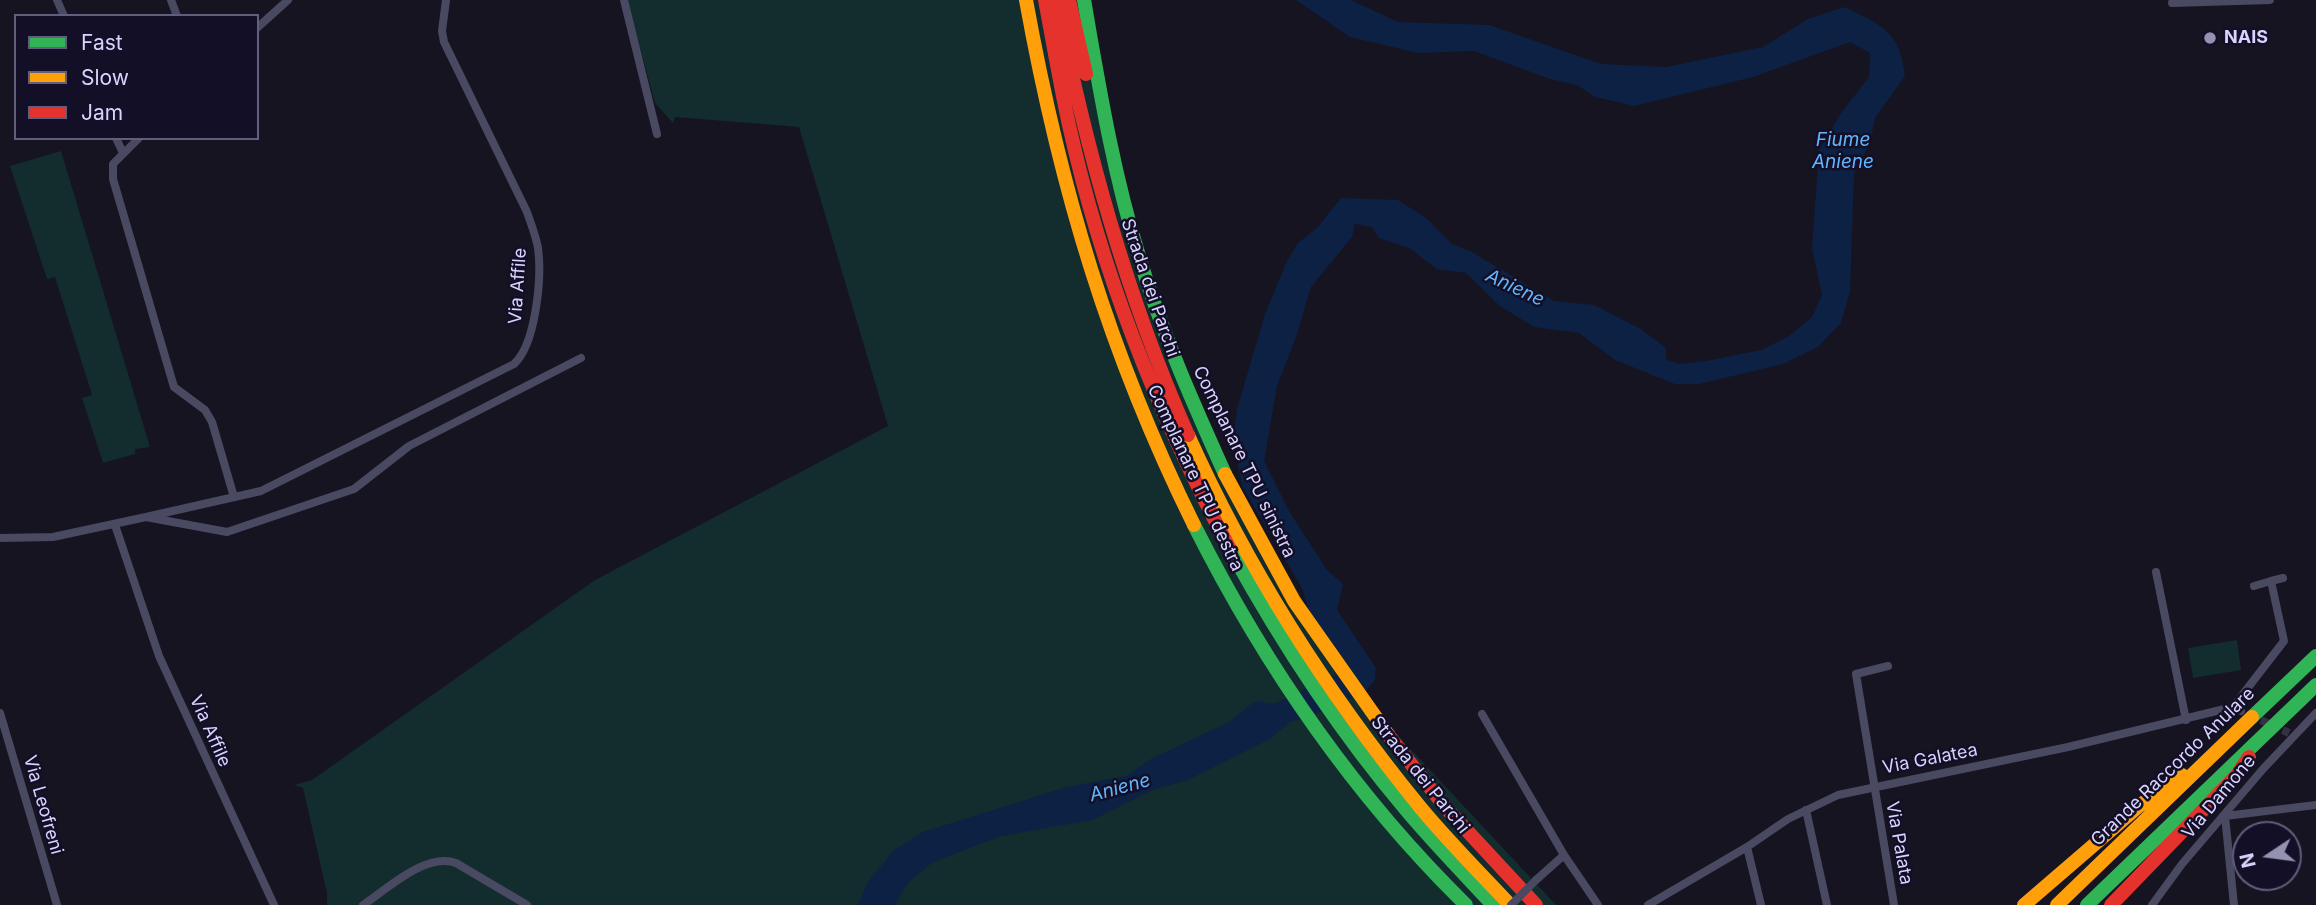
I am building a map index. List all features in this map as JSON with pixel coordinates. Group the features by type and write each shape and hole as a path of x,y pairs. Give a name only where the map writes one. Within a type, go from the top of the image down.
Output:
{"highway":[{"name":"Complanare TPU destra","path":"1026,0 1051,138 1077,233 1112,339 1170,478 1214,568 1252,633 1330,746 1378,807 1461,901"},
{"name":"Strada dei Parchi","path":"1045,0 1070,134 1093,223 1143,366 1190,460"},
{"name":"Strada dei Parchi","path":"1056,0 1093,178 1127,292 1215,525 1290,654 1352,731 1456,850 1511,905"},
{"path":"1069,0 1102,141 1117,183"},
{"name":"Complanare TPU sinistra","path":"1084,0 1102,112 1117,183 1153,305 1212,449 1274,571 1314,636 1371,717 1471,839 1535,903"},
{"name":"Grande Raccordo Anulare","path":"2057,905 2316,656"},
{"path":"2087,905 2316,685"},
{"name":"Strada dei Parchi","path":"1352,731 1441,853 1493,905"},
{"path":"2024,905 2139,806 2228,741"},
{"path":"2112,905 2237,775 2255,743"},
{"path":"2036,905 2056,886 2064,873"}],"street":[{"path":"259,26 288,0"},
{"name":"Via Affile","path":"0,538 54,537 261,491 514,364 528,342 539,260 536,236 527,212 444,42 442,31 446,0"},
{"path":"624,0 657,134"},
{"path":"2172,3 2270,0"},
{"path":"118,140 123,153"},
{"path":"137,140 112,168 113,179 174,387 205,410 212,422 234,497"},
{"path":"146,517 226,532 354,489 409,446 581,358"},
{"name":"Via Affile","path":"116,525 159,656 274,905"},
{"path":"2156,572 2186,720"},
{"path":"2254,586 2283,578"},
{"name":"Via Galatea","path":"1648,905 1747,848 1806,810 1839,795 2237,709 2283,643 2271,581"},
{"name":"Via Palata","path":"1888,666 1856,674 1894,905"},
{"name":"Via Leofreni","path":"0,713 57,905"},
{"name":"Via Damone","path":"2151,905 2291,734 2316,713"},
{"path":"1482,714 1564,855 1598,905"},
{"path":"2234,905 2225,816 2316,805"},
{"path":"1806,810 1828,905"},
{"path":"1747,848 1761,905"},
{"path":"1511,905 1564,855"},
{"path":"363,905 424,866 443,860 456,863 527,905"}],"green space":[{"path":"627,0 1092,0 1103,78 1134,224 1201,410 1238,486 1333,654 1376,712 1556,905 327,905 327,893 303,788 294,785 312,780 595,580 888,426 799,127 675,117 673,123 655,103"},
{"path":"61,151 150,447 135,449 135,454 103,463 82,398 92,395 55,277 47,279 10,166"},
{"path":"2237,640 2241,670 2193,678 2188,648"}],"water":[{"name":"Fiume Aniene","path":"1296,0 1351,0 1398,22 1489,25 1601,64 1666,67 1763,47 1808,19 1844,7 1869,19 1894,39 1903,61 1905,76 1875,118 1870,143 1854,174 1850,291 1841,323 1818,347 1783,364 1699,384 1675,384 1615,360 1579,333 1534,327 1500,306 1466,273 1437,269 1409,248 1379,238 1372,227 1355,224 1352,237 1311,287 1277,386 1264,461 1289,511 1327,570 1343,584 1337,610 1376,668 1375,680 1364,693 1309,717 1290,722 1270,739 1188,780 1155,789 1092,820 1001,836 933,862 908,883 895,905 858,905 867,883 894,850 923,832 1067,787 1126,776 1151,759 1229,722 1255,701 1274,704 1340,673 1312,620 1302,588 1242,486 1233,439 1237,409 1265,314 1287,261 1298,243 1317,228 1341,198 1398,200 1426,218 1452,244 1470,251 1554,301 1594,305 1641,329 1666,348 1666,360 1680,364 1761,350 1789,336 1812,317 1822,295 1812,248 1819,150 1841,113 1869,77 1870,53 1850,42 1753,77 1634,106 1595,97 1577,85 1550,79 1474,51 1418,53 1350,37"}],"tunnel":[{"path":"2250,715 2289,733"}],"traffic: fast":[{"path":"1084,0 1114,161 1139,256 1167,339 1225,474"},
{"path":"1194,525 1250,628 1315,726 1387,819 1466,905"},
{"path":"1231,551 1270,619 1335,718 1417,823 1493,905"},
{"path":"2252,717 2316,656"},
{"path":"2087,905 2316,685"}],"traffic: slow":[{"path":"1026,0 1055,137 1091,268 1137,397 1194,525"},
{"path":"1188,435 1236,534 1322,675 1420,807 1510,905"},
{"path":"1225,474 1294,601 1389,736"},
{"path":"2057,905 2252,717"},
{"path":"2024,905 2139,806 2182,775"}],"traffic: jam":[{"path":"1045,0 1082,181 1116,290 1157,397 1231,551"},
{"path":"1056,0 1081,112 1110,221 1145,328 1188,435"},
{"path":"1069,0 1086,74"},
{"path":"1389,736 1446,808 1536,905"},
{"path":"2111,905 2237,775 2249,757"}],"place":[{"name":"NAIS","path":"2210,38"}],"water label":[{"name":"Aniene","path":"1515,288"},
{"name":"Aniene","path":"1120,788"}]}
